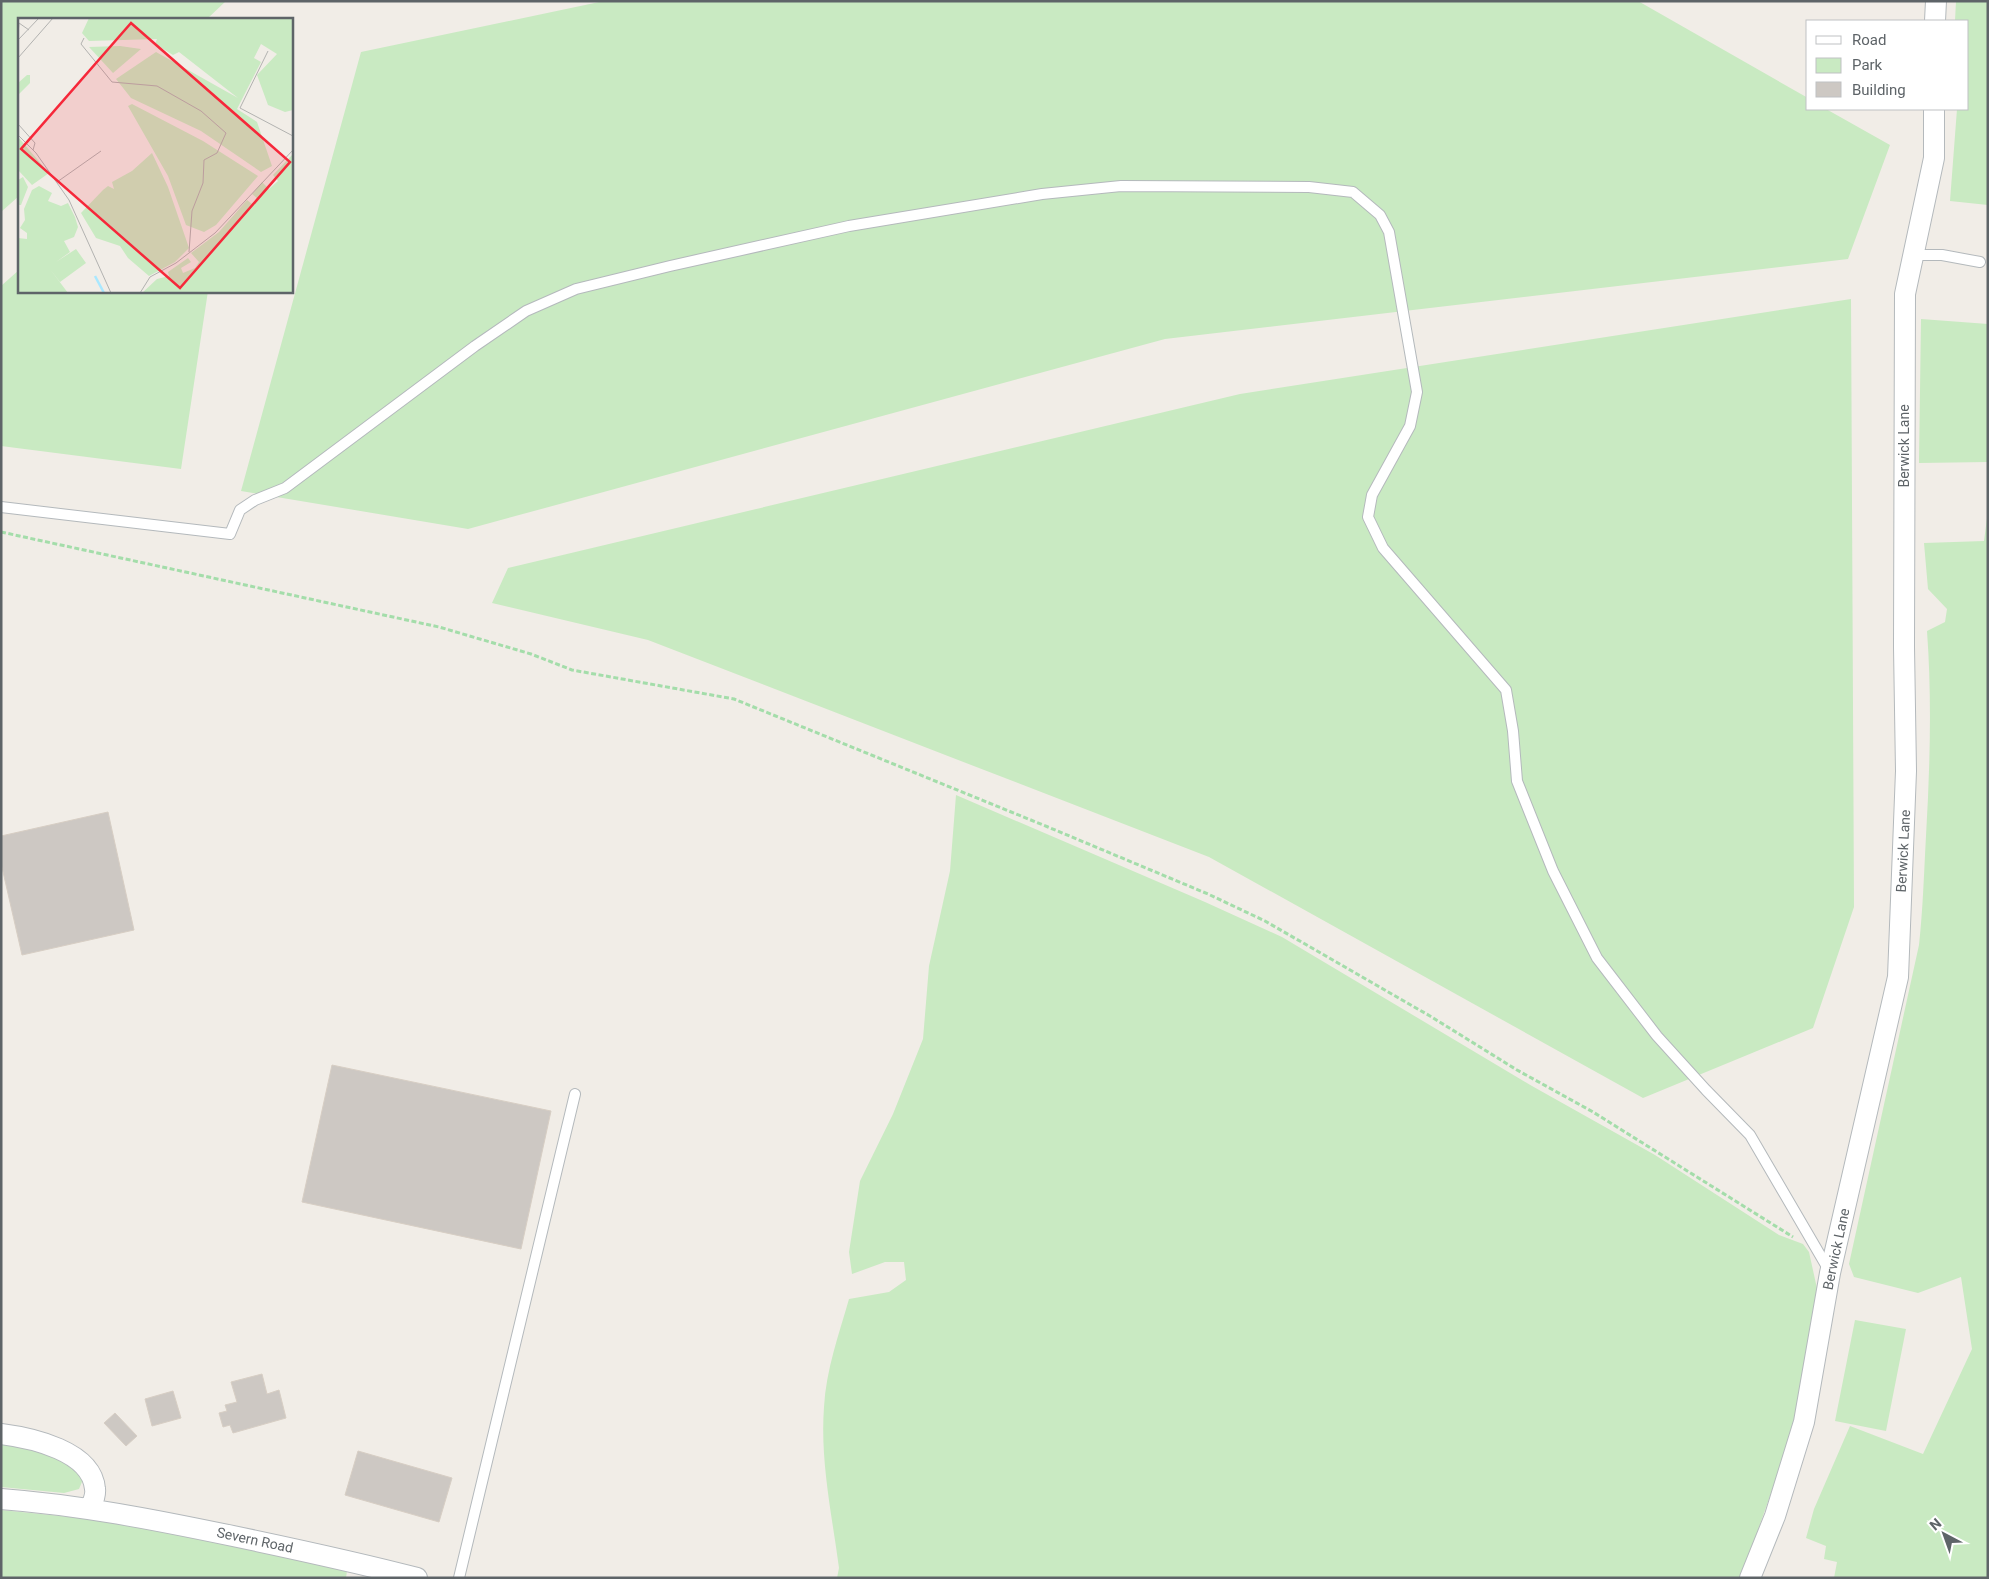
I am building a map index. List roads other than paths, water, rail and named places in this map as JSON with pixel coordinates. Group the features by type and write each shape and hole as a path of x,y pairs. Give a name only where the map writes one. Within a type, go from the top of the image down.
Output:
{"street":[{"path":"1935,20 1936,1"},
{"name":"Berwick Lane","path":"1750,1578 1775,1516 1804,1422 1830,1273 1898,976 1906,771 1904,617 1905,304 1934,158 1934,110"},
{"path":"1,1434 22,1436 57,1448 87,1466 96,1490 91,1507"},
{"name":"Severn Road","path":"1,1499 91,1507 354,1561 417,1578"}],"lane":[{"path":"1,507 230,534 240,510 255,500 285,488 460,357 526,311 576,289 670,266 849,226 1042,194 1121,186 1309,187 1352,192 1380,215 1389,232 1417,392 1410,426 1372,495 1368,517 1383,548 1506,690 1513,731 1517,781 1553,871 1597,958 1657,1036 1750,1135 1830,1273"},
{"path":"1914,255 1942,255 1980,262"},
{"path":"458,1578 575,1094"}]}
